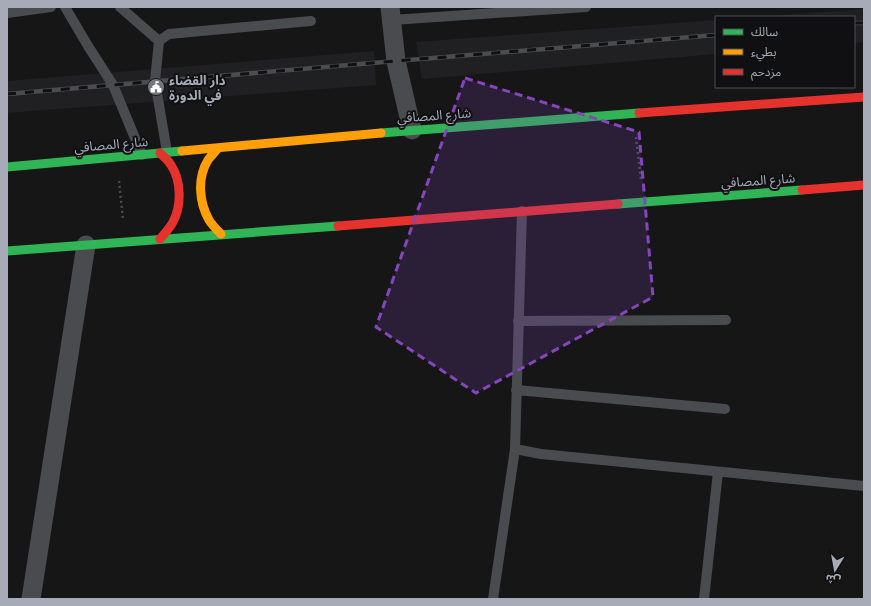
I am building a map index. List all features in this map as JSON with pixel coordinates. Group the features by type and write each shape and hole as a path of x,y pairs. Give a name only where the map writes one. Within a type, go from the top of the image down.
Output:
{"main road":[{"name":"شارع المصافي","path":"7,167 412,130 864,97"},
{"path":"218,148 208,160 202,174 200,190 202,206 209,220 221,234"},
{"path":"160,239 171,226 177,212 179,196 177,180 164,153"},
{"name":"شارع المصافي","path":"7,250 864,185"}],"street":[{"path":"391,14 396,61 412,130"},
{"path":"31,599 86,245"}],"lane":[{"path":"7,13 50,7"},
{"path":"65,7 113,85 142,155"},
{"path":"120,7 159,41"},
{"path":"391,14 586,7"},
{"path":"164,153 155,81 159,41 169,34 311,21"},
{"path":"493,599 515,449 522,211"},
{"path":"518,321 726,320"},
{"path":"516,390 724,409"},
{"path":"515,449 541,454 864,486"},
{"path":"704,599 718,472"}],"path":[{"path":"633,114 644,202"},
{"path":"116,157 125,242"}],"highlighted area":[{"path":"465,78 639,132 653,297 476,393 376,327"}],"shaded area":[{"path":"864,9 864,42 855,43 855,16 768,16"},
{"path":"715,20 715,54 422,79 416,42"},
{"path":"374,51 376,85 7,113 7,81"}],"railway":[{"path":"855,23 864,23"},
{"path":"7,94 715,35"}],"traffic: fast":[{"path":"381,133 639,113"},
{"path":"7,167 182,151"},
{"path":"618,204 802,190"},
{"path":"7,251 338,226"}],"traffic: slow":[{"path":"182,151 381,133"},
{"path":"218,148 204,167 201,182 201,198 210,222 221,234"}],"traffic: jam":[{"path":"639,113 864,97"},
{"path":"160,153 169,162 174,171 177,178 179,193 176,215 173,222 160,239"},
{"path":"802,190 864,185"},
{"path":"338,226 618,204"}],"place":[{"name":"دار القضاء في الدورة","path":"156,87"}]}
